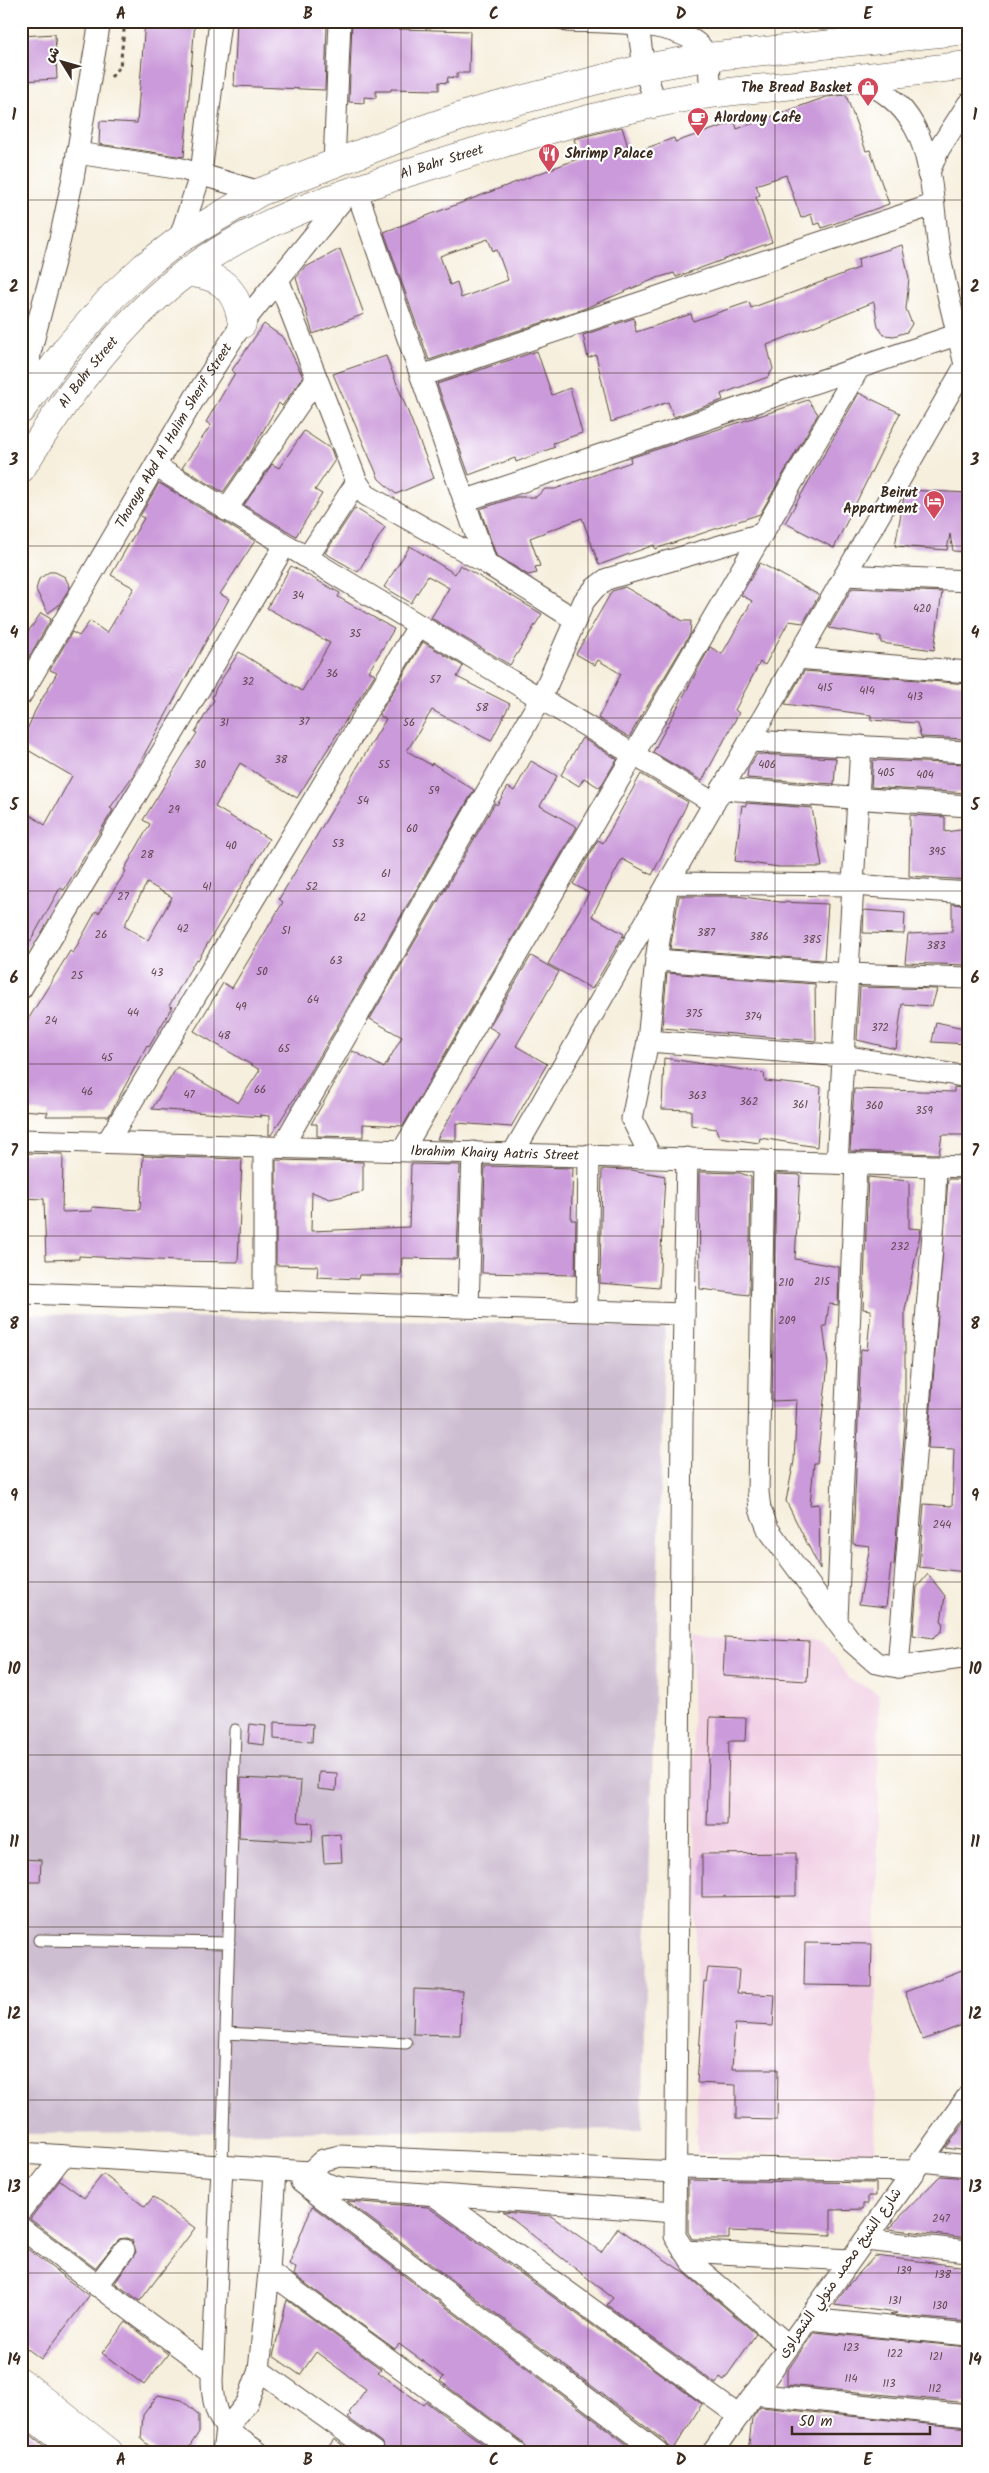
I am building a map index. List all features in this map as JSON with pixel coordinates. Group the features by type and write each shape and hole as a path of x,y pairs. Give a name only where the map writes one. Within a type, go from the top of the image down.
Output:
{"main road":[{"path":"24,405 68,347 113,296 145,266 179,240 260,192 474,112 644,68 707,57 968,30"},
{"name":"Al Bahr Street","path":"21,469 65,403 94,365 159,295 185,273 216,251 250,233 353,190 540,132 609,114 711,94 968,65"},
{"path":"185,273 203,274 219,280 232,292 240,307 242,324"},
{"path":"21,2382 109,2452"},
{"path":"21,2407 77,2452"}],"street":[{"path":"24,405 25,352 60,239 100,21"},
{"path":"179,240 201,173 220,21"},
{"path":"334,164 340,21"},
{"path":"567,21 638,25 663,29 683,35 697,42 707,57 711,94"},
{"path":"638,25 644,68 656,104"},
{"path":"513,1153 845,575 966,372 939,254 924,150 915,126 900,105 880,89 857,78"},
{"path":"928,174 939,149 968,104"},
{"path":"77,153 201,173 260,192"},
{"path":"353,190 421,376 486,563"},
{"name":"Thoraya Abd Al Halim Sherif Street","path":"21,695 155,466 242,324 353,190"},
{"path":"421,376 932,205"},
{"path":"278,279 358,482 372,499 486,563 574,619"},
{"path":"464,501 956,335"},
{"path":"403,1150 859,368"},
{"path":"226,510 316,379"},
{"path":"155,466 633,754 718,796 857,798 968,806"},
{"path":"307,558 358,482"},
{"path":"264,1301 273,1147 540,698 574,619 584,601 595,588 607,579 761,534"},
{"path":"21,989 285,545"},
{"path":"845,575 968,581"},
{"path":"108,1141 419,625"},
{"path":"797,658 968,672"},
{"path":"750,742 968,752"},
{"path":"837,1621 846,1163 844,1056 861,746"},
{"path":"668,882 852,885 968,894"},
{"path":"651,1157 632,1119 648,1041 656,960 668,882"},
{"path":"656,960 847,974 968,978"},
{"path":"648,1041 844,1056 968,1077"},
{"name":"Ibrahim Khairy Aatris Street","path":"21,1140 968,1167"},
{"path":"468,1307 473,1152"},
{"path":"587,1310 590,1155"},
{"path":"687,1158 675,2236 684,2251 699,2269 789,2346"},
{"path":"764,1161 760,1508 768,1529 851,1641 876,1663 898,1667 968,1657"},
{"path":"898,1667 934,1221 936,1166"},
{"path":"21,1293 684,1314"},
{"name":"شارع الشيخ محمد متولي الشعراوى","path":"713,2452 968,2096"},
{"path":"21,2153 310,2172 324,2183 332,2186 435,2196 675,2212"},
{"path":"21,2210 62,2156"},
{"path":"310,2172 323,2160 340,2156 677,2170 968,2166"},
{"path":"222,2166 212,2371 213,2402 226,2429 258,2452"},
{"path":"223,2452 226,2429 247,2402 259,2370 280,2170"},
{"path":"280,2170 658,2452"},
{"path":"435,2196 739,2416"},
{"path":"21,2228 212,2371"},
{"path":"865,2240 968,2251"},
{"path":"97,2286 124,2250"},
{"path":"684,2251 850,2260"},
{"path":"269,2272 516,2452"},
{"path":"808,2319 968,2335"},
{"path":"259,2370 374,2452"},
{"path":"754,2394 968,2416"}],"lane":[{"path":"222,2166 235,1730"},
{"path":"39,1940 229,1942"},
{"path":"226,2033 406,2043"}],"shaded area":[{"path":"21,1314 665,1326 642,2129 21,2134"},
{"path":"691,1631 823,1639 848,1678 879,1694 874,2154 697,2153 696,1930"}],"building":[{"path":"145,21 195,21 184,157 99,144 100,121 137,123"},
{"path":"237,21 327,24 325,90 234,86"},
{"path":"352,21 400,21 399,29 470,31 469,73 457,73 457,78 448,77 447,83 439,82 439,90 391,89 391,91 376,91 376,98 364,97 364,103 349,102"},
{"path":"55,34 57,79 21,81 21,36"},
{"path":"846,95 866,151 870,150 889,204 822,228 820,223 814,225 811,214 801,218 786,175 756,185 760,195 756,197 772,242 676,277 674,273 657,278 583,309 429,360 384,232 580,158 574,139 622,127 630,154 674,138 675,142 735,122 737,129 826,97","holes":["488,239 493,251 497,250 508,280 461,298 457,282 450,285 440,256"]},
{"path":"902,245 909,278 906,309 912,324 907,332 894,336 884,335 878,327 874,302 767,345 773,369 768,377 721,394 723,400 674,417 668,402 611,422 596,355 588,358 583,335 634,318 636,332 691,314 693,321 749,302 751,308 859,268 858,259"},
{"path":"340,249 364,314 313,334 296,278 304,268"},
{"path":"264,324 284,338 303,377 282,406 279,403 251,452 223,492 182,468 211,425 206,422 235,373 232,370"},
{"path":"537,351 552,395 570,388 582,433 553,443 555,447 516,462 515,458 469,475 437,384"},
{"path":"386,356 434,478 396,494 379,479 333,374"},
{"path":"859,393 900,413 834,548 785,523"},
{"path":"808,400 818,414 760,514 655,549 654,545 599,565 582,518 530,538 540,566 535,567 537,573 528,575 496,555 480,509 516,497 536,497 545,489 555,489 631,462 630,458"},
{"path":"304,431 331,449 335,460 315,490 322,494 296,536 244,505 272,464 279,468"},
{"path":"159,483 255,541 220,594 229,599 132,777 110,808 113,810 64,890 60,888 21,958 21,809 45,825 72,776 21,746 21,744 35,711 57,673 50,670 72,632 79,636 90,621 107,633 134,588 111,575 144,518 140,516"},
{"name":"Beirut Appartment","path":"908,490 968,493 968,552 953,551 950,534 947,550 895,546 904,497"},
{"path":"355,508 385,527 358,572 325,553"},
{"path":"410,546 455,574 460,565 542,614 510,665 431,618 449,588 428,576 411,603 384,587"},
{"path":"760,563 819,595 803,623 789,621 765,665 760,662 735,710 739,713 702,781 653,752 710,647 722,654 752,601 741,595"},
{"path":"291,566 340,593 338,597 394,629 369,671 375,674 297,798 240,763 215,807 269,839 198,960 196,959 169,1006 172,1007 149,1047 147,1045 109,1116 46,1116 48,1112 21,1110 21,1031 70,951 73,953 96,911 99,913 126,871 124,870 150,824 143,820 197,733 195,732 214,700 212,698 216,688 239,652 302,691 330,643 267,608","holes":["147,883 172,897 148,940 124,926"]},
{"path":"49,572 55,572 65,577 70,587 59,605 48,613 36,590 39,579"},
{"path":"625,587 683,621 691,621 690,634 629,737 598,718 621,674 598,660 595,665 576,654 612,591"},
{"path":"852,588 942,592 934,650 881,643 881,637 829,628"},
{"path":"41,613 51,619 29,657 21,653 21,642"},
{"path":"423,642 463,666 457,677 510,704 491,741 432,710 407,751 431,765 432,763 474,790 303,1085 271,1135 269,1135 269,1116 152,1109 177,1067 238,1103 260,1070 194,1031 223,983 232,988 283,902 279,899 386,719 379,715"},
{"path":"804,671 968,684 968,739 921,737 917,723 871,720 871,715 785,704"},
{"path":"582,738 617,759 600,788 584,778 579,786 561,775"},
{"path":"757,754 836,758 834,784 747,778 748,769"},
{"path":"873,760 968,764 968,793 871,787"},
{"path":"531,761 557,776 540,806 577,827 403,1126 363,1124 363,1137 317,1136 317,1124 311,1124 353,1051 384,1068 402,1037 370,1019 495,803 497,805 508,787 514,791"},
{"path":"641,774 688,802 652,875 622,859 592,916 624,934 592,989 548,964 589,893 573,884 598,840 603,843"},
{"path":"746,803 812,808 822,867 779,867 735,861 742,805 746,806"},
{"path":"910,815 945,817 945,832 968,829 968,880 909,876"},
{"path":"679,896 736,896 780,902 828,904 824,960 670,949"},
{"path":"952,904 968,905 968,965 905,963 908,934 952,932"},
{"path":"864,910 905,913 904,934 863,933"},
{"path":"531,956 559,972 516,1046 547,1064 511,1127 456,1123 456,1140 437,1139 499,1033 489,1027"},
{"path":"667,973 815,984 816,1041 662,1028"},
{"path":"860,987 937,989 932,1006 902,1004 896,1049 857,1040"},
{"path":"936,1022 968,1029 968,1044 932,1042"},
{"path":"664,1058 764,1073 765,1081 821,1087 817,1147 760,1138 759,1143 719,1137 716,1129 691,1125 691,1110 662,1109"},
{"path":"954,1087 968,1089 968,1135 942,1135 939,1154 850,1151 854,1089 954,1092"},
{"path":"21,1153 63,1154 62,1212 92,1211 92,1207 140,1210 143,1156 242,1159 238,1262 79,1256 79,1259 46,1260 44,1199 21,1198"},
{"path":"276,1160 363,1162 363,1192 330,1199 312,1192 311,1231 409,1227 411,1164 460,1165 457,1259 402,1258 401,1275 359,1275 358,1279 317,1277 318,1266 276,1265"},
{"path":"485,1166 573,1168 571,1220 576,1220 575,1275 482,1273"},
{"path":"602,1169 632,1170 665,1176 659,1288 600,1283"},
{"path":"699,1172 740,1173 751,1177 749,1295 700,1289"},
{"path":"776,1174 800,1175 795,1259 839,1267 838,1305 829,1304 826,1326 823,1326 828,1364 817,1463 814,1463 810,1505 819,1504 820,1569 786,1501 794,1461 797,1400 772,1401"},
{"path":"868,1177 909,1181 909,1228 921,1229 905,1310 905,1423 894,1565 891,1564 886,1607 859,1604 870,1546 853,1544 861,1349 867,1350 871,1310 863,1309"},
{"path":"948,1179 968,1179 966,1572 919,1567 924,1504 952,1506 954,1449 928,1448"},
{"path":"928,1574 945,1596 941,1621 943,1622 942,1631 933,1638 913,1635 917,1587"},
{"path":"725,1637 809,1642 807,1681 723,1676"},
{"path":"710,1717 746,1718 745,1741 729,1741 727,1825 707,1825"},
{"path":"274,1722 313,1724 312,1742 274,1739"},
{"path":"250,1724 266,1726 264,1745 248,1743"},
{"path":"319,1772 337,1773 336,1791 318,1789"},
{"path":"241,1778 301,1781 298,1822 313,1823 312,1842 239,1838"},
{"path":"340,1834 342,1862 324,1863 322,1836"},
{"path":"796,1853 796,1896 702,1897 702,1854"},
{"path":"21,1859 41,1860 40,1882 21,1882"},
{"path":"805,1943 872,1944 871,1986 804,1985"},
{"path":"708,1968 739,1970 737,1993 775,1995 773,2026 735,2024 732,2069 778,2069 777,2120 736,2119 736,2085 697,2083 704,1981 706,1982"},
{"path":"962,1970 968,1984 968,2023 923,2040 905,1992"},
{"path":"414,1989 462,1991 460,2035 413,2034"},
{"path":"968,2118 968,2151 946,2148"},
{"path":"103,2174 145,2207 153,2197 195,2228 140,2301 115,2283 136,2252 132,2240 126,2238 119,2239 95,2268 30,2219 60,2180 84,2198"},
{"path":"940,2176 968,2178 968,2238 888,2229"},
{"path":"688,2180 876,2183 876,2196 868,2196 868,2204 863,2204 863,2209 831,2210 831,2235 729,2231 729,2239 692,2239 688,2232"},
{"path":"347,2201 428,2207 702,2404 672,2452 666,2442"},
{"path":"312,2206 637,2452 528,2452 523,2442 440,2381 444,2377 399,2344 395,2349 294,2275 296,2268 289,2264"},
{"path":"503,2212 551,2216 601,2252 618,2228 686,2274 756,2334 724,2380 720,2377 716,2384 607,2305 613,2298"},
{"path":"21,2244 89,2296 41,2359 21,2344"},
{"path":"875,2256 968,2267 968,2322 890,2315 897,2313 834,2305 848,2285"},
{"path":"287,2300 381,2369 378,2372 423,2405 426,2402 494,2452 386,2452 381,2442 348,2418 351,2415 349,2413 366,2389 316,2352 300,2375 273,2356"},
{"path":"126,2322 168,2354 144,2385 102,2353"},
{"path":"814,2332 968,2347 968,2403 787,2385 787,2371"},
{"path":"158,2395 182,2400 199,2415 199,2432 186,2452 156,2452 141,2439 143,2415"},
{"path":"760,2407 968,2428 968,2452 748,2452 752,2419"},
{"path":"21,2427 52,2452 21,2452"},
{"path":"334,2439 352,2452 325,2452"}],"place":[{"name":"The Bread Basket","path":"868,107"},
{"name":"Alordony Cafe","path":"698,137"},
{"name":"Shrimp Palace","path":"549,173"},
{"name":"Beirut Appartment","path":"934,520"}]}
